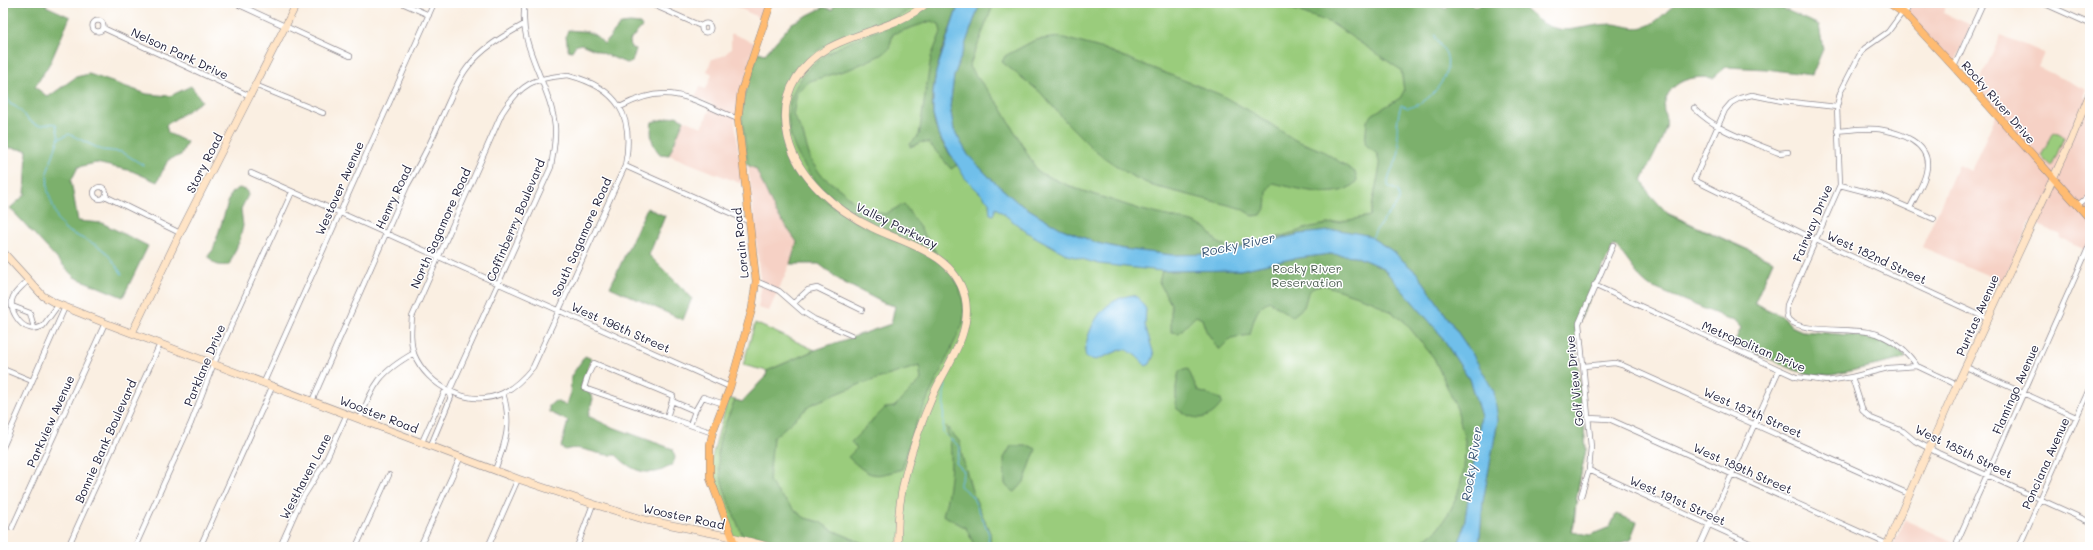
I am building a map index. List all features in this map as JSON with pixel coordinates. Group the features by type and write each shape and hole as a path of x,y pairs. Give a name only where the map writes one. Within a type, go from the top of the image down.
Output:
{"main road":[{"name":"Lorain Road","path":"736,547 710,478 709,458 713,433 730,387 752,309 756,281 748,221 738,119 741,92 771,3"},
{"name":"Rocky River Drive","path":"1889,3 1904,14 1954,67 2052,179 2090,219"}],"street":[{"path":"235,3 350,56"},
{"name":"Story Road","path":"132,333 180,233 297,3"},
{"path":"402,3 428,15"},
{"name":"Westover Avenue","path":"264,382 434,3"},
{"name":"Coffinberry Boulevard","path":"431,445 451,397 449,392 551,167 555,144 555,126 523,25 525,3"},
{"path":"649,3 701,26"},
{"path":"662,8 664,3"},
{"name":"Valley Parkway","path":"898,547 898,516 907,473 933,395 954,354 966,323 967,311 965,297 961,285 945,263 929,252 862,223 839,208 816,188 792,152 785,126 785,112 788,96 797,77 816,57 828,48 898,20 927,3"},
{"name":"Fairway Drive","path":"1910,3 1904,14 1888,32 1865,48 1857,58 1840,93 1836,107 1840,185 1786,312 1788,319 1794,323 1807,327 1875,334 1900,346 1917,366"},
{"path":"1954,67 1983,3"},
{"path":"2043,3 2090,24"},
{"name":"Henry Road","path":"312,401 407,186 425,154 457,84 467,68 492,45 523,25"},
{"name":"Nelson Park Drive","path":"103,28 250,96"},
{"name":"South Sagamore Road","path":"449,392 472,397 485,397 503,393 523,379 533,367 625,166 629,138 620,107 607,92 581,78 568,75 540,78"},
{"name":"North Sagamore Road","path":"449,392 426,374 414,353 411,333 412,317 502,113 518,92 540,78"},
{"path":"255,85 323,113"},
{"name":"Puritas Avenue","path":"1886,545 2071,140 2090,93"},
{"path":"620,107 637,98 651,94 678,94 738,119"},
{"path":"1717,126 1725,110 1731,103 1740,98 1752,95 1836,107"},
{"path":"1694,108 1703,117 1717,126 1779,153 1788,152"},
{"name":"West 182nd Street","path":"1717,126 1694,180 1816,240 1988,319"},
{"path":"1837,131 1883,130 1914,142 1922,149 1926,157 1926,172 1910,208"},
{"path":"625,166 748,221"},
{"name":"West 196th Street","path":"251,173 730,387"},
{"path":"1840,185 1882,196 1934,219"},
{"name":"Parklane Drive","path":"135,547 191,424 214,365 292,192"},
{"path":"2078,205 2090,195"},
{"path":"105,196 180,233"},
{"name":"Flamingo Avenue","path":"1957,542 2090,244"},
{"name":"Golf View Drive","path":"1581,496 1589,470 1591,447 1579,323 1594,285 1613,245"},
{"name":"Wooster Road","path":"3,252 43,296 62,306 214,365 273,385 518,479 593,504 646,520 732,537 771,547"},
{"path":"28,280 13,297 12,306 20,321 30,328 43,326 62,306"},
{"path":"756,281 779,291 803,312 814,319 850,335"},
{"name":"Metropolitan Drive","path":"1594,285 1779,370 1811,380 1827,381 1852,377 1888,368 1917,366 1958,385"},
{"path":"794,303 808,290 816,288 862,310"},
{"path":"12,306 30,313 34,328"},
{"path":"3,447 32,381 62,306"},
{"name":"Parkview Avenue","path":"12,528 105,323"},
{"name":"Bonnie Bank Boulevard","path":"68,547 160,344"},
{"path":"360,418 379,379 386,370 414,353"},
{"path":"667,417 673,396 594,363 584,388 667,417 713,433"},
{"name":"West 187th Street","path":"1584,366 1615,363 1622,365 1755,423 1909,494"},
{"path":"1966,367 2024,392 2076,417"},
{"path":"3,369 32,381"},
{"path":"1699,547 1779,370"},
{"name":"West 185th Street","path":"1852,377 1863,411 1871,418 1903,431 1915,441 2090,522"},
{"path":"200,547 273,385"},
{"name":"Ponciana Avenue","path":"2019,547 2090,387"},
{"name":"Coffinberry Boulevard","path":"422,442 444,393 449,392"},
{"path":"495,470 505,444 508,426 507,408 503,393"},
{"path":"690,425 703,396 724,404"},
{"path":"672,401 695,411"},
{"name":"Westhaven Lane","path":"280,547 300,502 324,464 347,414"},
{"name":"West 189th Street","path":"1589,418 1609,419 1886,545"},
{"path":"420,547 461,456"},
{"name":"West 191st Street","path":"1589,470 1758,547"},
{"path":"356,547 389,475"},
{"path":"488,547 518,479"},
{"path":"577,547 593,504"}],"shaded area":[{"path":"729,3 768,3 762,19"},
{"path":"1892,3 1947,3 1943,13 1971,25 1954,65"},
{"path":"731,33 755,43 735,121 742,184 669,155 684,120 702,127 712,104 695,97 700,87 706,89 712,74 707,71 712,59 723,56 731,49"},
{"path":"2001,35 2044,53 2038,67 2087,90 2084,97 2090,100 2090,162 2088,165 2090,170 2090,240 2086,250 2060,239 2061,235 2030,222 2003,282 1922,247 1958,165 1971,171 1997,113 1976,89"},
{"path":"748,165 756,169 775,211 797,242 790,264 769,311 758,308 761,289"},
{"path":"1905,520 1965,547 1892,547"}],"green space":[{"path":"1682,2 1747,3 1753,8 1775,5 1819,25 1823,49 1812,75 1766,69 1726,67 1713,78 1705,77 1682,81 1671,90 1667,97 1664,107 1666,121 1665,131 1642,180 1648,192 1669,215 1773,261 1754,304 1784,317 1791,326 1802,331 1872,337 1892,345 1904,356 1904,359 1832,375 1813,375 1795,370 1734,343 1741,328 1736,322 1649,286 1641,279 1618,248 1613,245 1577,326 1576,345 1586,449 1577,494 1572,532 1590,535 1610,527 1616,514 1637,522 1630,540 1608,547 1479,547 1483,501 1498,420 1473,355 1418,274 1391,250 1367,235 1300,234 1215,254 1172,255 1124,249 1097,243 1060,228 1017,202 990,178 968,155 954,130 950,107 954,76 980,3 994,3 969,67 1000,106 1038,172 1074,188 1142,210 1192,222 1206,228 1217,242 1227,247 1259,243 1311,227 1370,216 1380,166 1377,154 1365,144 1367,121 1373,114 1400,98 1404,91 1401,70 1331,23 1275,3 1399,3 1409,7 1411,3 1434,3 1446,9 1449,3 1467,3 1475,6 1488,3 1520,3 1525,9 1544,24 1566,30 1608,24 1641,28 1655,22 1674,5"},
{"path":"3,3 47,3 46,6 70,17 51,61 35,87 48,97 76,77 89,74 147,94 170,96 191,86 202,101 166,125 168,133 187,142 181,155 168,160 157,182 132,171 96,163 78,167 71,181 78,221 102,223 148,246 123,297 74,277 10,208 25,195 27,150 3,147"},
{"name":"Rocky River Reservation","path":"835,3 1399,3 1667,125 1634,198 1773,261 1754,303 1784,317 1791,326 1802,331 1872,337 1892,345 1904,356 1904,359 1832,375 1813,375 1795,370 1734,343 1741,328 1731,316 1613,245 1574,332 1586,449 1577,494 1574,525 1568,547 778,547 732,536 710,464 728,398 742,402 766,376 767,372 891,324 920,310 884,303 841,281 756,169 744,163 739,115 758,52 765,54 788,31 824,27"},
{"path":"835,3 921,3 891,20 821,48 804,63 792,78 781,104 780,112 782,127 788,149 797,168 824,200 859,223 930,255 945,265 955,279 961,293 964,308 963,324 917,421 902,469 885,474 873,474 862,469 848,457 857,448 851,442 885,408 894,407 921,380 919,366 861,384 812,404 773,438 769,481 779,494 805,518 820,522 832,530 872,547 747,547 724,489 718,453 718,446 724,426 735,400 742,402 766,376 767,371 815,350 891,324 895,306 884,303 841,281 819,264 790,264 797,242 775,211 756,169 748,165 742,119 743,100 758,52 765,54 792,23 824,7 832,10"},
{"path":"931,3 959,3 937,68 932,101 933,118 938,134 957,165 951,169 929,143 922,142 910,147 910,144 919,135 931,57 941,32 939,24 931,21 893,34 889,49 883,54 850,69 810,81 797,92 793,115 802,131 811,161 822,176 841,190 857,205 871,211 885,214 904,204 936,252 863,218 841,204 823,189 808,171 797,152 790,133 788,113 793,93 804,74 823,57 849,42 919,12"},
{"path":"621,24 640,24 642,27 630,40 631,48 636,49 632,62 626,63 581,44 575,46 572,51 568,50 566,36 568,30 588,32 600,39 604,44"},
{"path":"1060,37 1104,49 1219,94 1255,114 1295,140 1323,151 1355,172 1357,180 1350,187 1341,191 1330,192 1318,192 1273,183 1267,191 1266,208 1261,215 1253,216 1240,208 1153,186 1130,175 1096,152 1068,124 1040,92 1002,62 1005,56 1035,40"},
{"path":"676,116 684,120 669,155 660,154 652,139 652,122"},
{"path":"2054,132 2064,137 2052,166 2041,156"},
{"path":"239,188 246,190 248,195 241,209 243,226 239,242 229,265 217,265 212,262 208,256 213,250 231,193"},
{"path":"647,208 665,216 649,255 692,298 683,320 610,287"},
{"path":"1330,254 1355,256 1383,268 1437,330 1469,379 1481,416 1463,532 1457,547 1415,547 1438,529 1451,509 1457,496 1464,470 1465,441 1457,409 1434,358 1404,321 1372,301 1324,285 1315,286 1308,293 1304,307 1292,317 1269,301 1258,311 1252,325 1250,335 1231,338 1219,350 1206,331 1202,319 1196,316 1179,333 1171,332 1171,304 1159,282 1162,271 1240,270 1291,259"},
{"path":"755,323 815,350 767,371 743,365"},
{"path":"585,356 592,359 581,386 589,392 593,399 588,416 607,425 673,449 675,458 672,466 656,472 644,472 629,466 616,455 603,454 584,449 565,450 561,447 568,421 549,412 549,406 555,401 566,405 570,395 571,376"},
{"path":"1188,369 1198,391 1221,399 1222,403 1217,409 1206,417 1200,418 1188,416 1176,408 1176,387 1179,371"},
{"path":"946,426 960,442 962,456 972,491 990,533 991,547 975,547 966,528 943,515 947,499 951,468 951,449"},
{"path":"1011,446 1030,446 1036,449 1024,482 1015,492 1009,489 1005,484 1004,458"}],"water":[{"name":"Rocky River","path":"959,3 980,3 954,76 950,107 954,130 968,155 990,178 1017,202 1060,228 1097,243 1124,249 1172,255 1215,254 1300,234 1339,230 1367,235 1391,250 1418,274 1473,355 1494,392 1498,420 1483,501 1479,547 1457,547 1463,532 1481,416 1469,379 1437,330 1383,268 1355,256 1330,254 1291,259 1240,270 1162,271 1099,264 1068,255 1028,233 996,208 993,215 990,214 989,202 965,178 938,134 933,115 933,93 936,72"},
{"path":"1133,295 1138,298 1146,309 1145,325 1154,355 1150,364 1146,366 1133,354 1123,349 1096,360 1087,358 1085,351 1086,342 1099,315 1110,304 1124,297"}],"waterway":[{"path":"1372,238 1374,233 1399,200 1398,191 1388,186 1388,181 1399,151 1397,130 1398,115 1401,105 1408,108 1423,102 1442,82 1446,73 1448,65 1447,57 1435,35"},
{"path":"3,63 6,73 7,94 10,104 17,108 33,123 42,125 56,124 59,138 47,173 48,192 58,220 65,230 96,245 106,252 122,274"},
{"path":"60,138 69,134 102,150 122,152 143,165"},
{"path":"946,385 944,392 943,433 960,447 956,463 964,471 960,486 972,496 982,517 989,534 988,547"}]}
